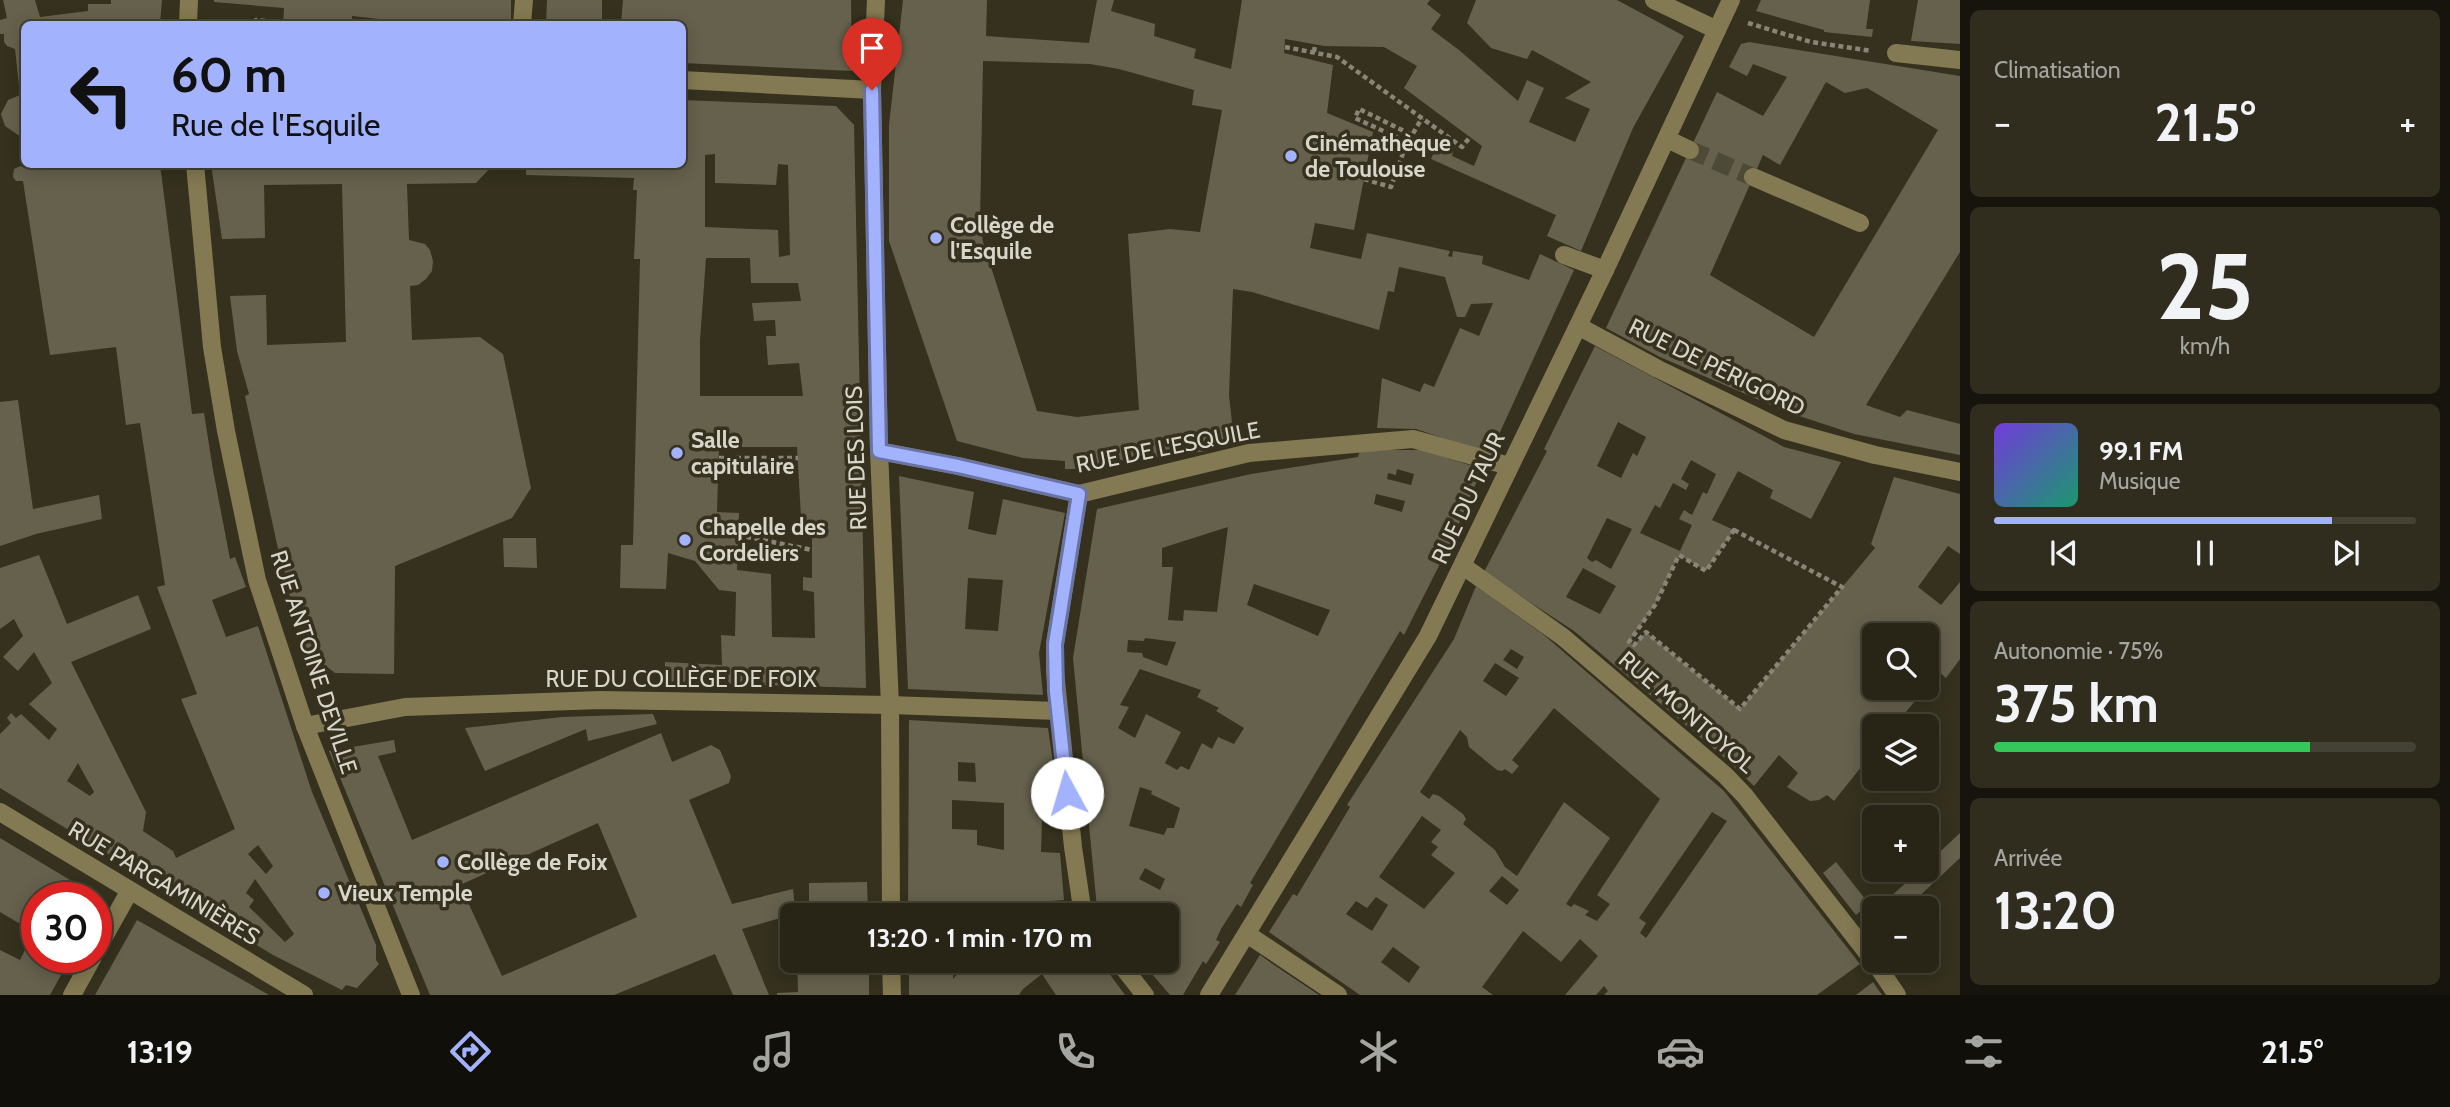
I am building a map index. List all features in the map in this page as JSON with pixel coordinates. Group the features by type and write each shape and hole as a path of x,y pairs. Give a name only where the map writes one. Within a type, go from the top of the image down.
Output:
{"street":[{"path":"188,21 189,0"},
{"path":"522,21 524,0"},
{"name":"RUE DES LOIS","path":"876,0 872,90 879,451 890,705 891,903"},
{"path":"1654,0 1717,30"},
{"name":"RUE DU TAUR","path":"1209,995 1428,636 1605,270 1731,0"},
{"path":"1896,53 1960,60"},
{"path":"686,80 872,90"},
{"path":"1667,139 1690,150"},
{"name":"RUE ANTOINE DEVILLE","path":"195,168 212,347 226,431 257,580 305,726 411,995"},
{"path":"1753,177 1860,223"},
{"path":"1564,255 1605,270"},
{"name":"RUE DE PÉRIGORD","path":"1578,326 1658,369 1784,430 1875,455 1960,472"},
{"name":"RUE DE L'ESQUILE","path":"879,451 1079,494 1249,453 1413,439 1509,466"},
{"path":"1079,494 1055,644 1058,710 1081,903"},
{"name":"RUE MONTOYOL","path":"1463,566 1563,637 1725,775 1745,796 1876,964 1897,995"},
{"name":"RUE DU COLLÈGE DE FOIX","path":"305,726 404,707 601,700 1058,710"},
{"name":"RUE PARGAMINIÈRES","path":"0,812 304,995"},
{"path":"112,922 129,892"},
{"path":"1247,934 1338,995"},
{"path":"72,995 84,973"},
{"path":"891,973 892,995"},
{"path":"1128,973 1145,995"}],"path":[{"path":"1758,28 1811,42 1896,53"},
{"path":"1314,52 1315,45"},
{"path":"1285,47 1337,57 1462,147 1470,137"},
{"path":"1364,179 1391,187 1407,142 1355,118 1359,109 1412,135 1422,118"},
{"path":"719,458 798,458"},
{"path":"1734,530 1842,587 1740,709 1646,632 1634,645 1629,642 1655,605 1679,555 1706,571 1734,530"},
{"path":"738,535 812,550"}],"building":[{"path":"3,0 35,0 40,17 88,11 88,4 111,4 111,0 162,0 160,21 21,21 21,135 5,126 1,114 8,100 20,95 15,49 7,46 4,34 0,34 0,20 7,18"},
{"path":"511,0 511,21 398,21 352,16 352,21 283,21 284,8 214,2"},
{"path":"547,0 602,0 602,21 546,21"},
{"path":"623,0 851,0 852,71 686,63 686,21 621,21"},
{"path":"903,0 987,0 986,36 1089,43 1097,0 1114,0 1111,11 1155,24 1154,36 1196,49 1194,58 1231,69 1242,0 1430,0 1427,4 1441,15 1431,29 1518,101 1527,80 1544,88 1529,122 1575,142 1590,109 1565,98 1591,82 1532,50 1527,59 1491,48 1467,23 1476,0 1617,0 1684,36 1633,128 1581,251 1547,236 1556,215 1431,159 1438,143 1453,151 1452,156 1474,166 1482,146 1404,88 1417,66 1384,47 1324,46 1285,39 1284,53 1333,65 1327,113 1373,132 1354,230 1315,223 1310,248 1361,259 1367,233 1450,251 1448,256 1452,257 1453,251 1483,256 1482,264 1529,280 1540,254 1574,270 1490,454 1416,429 1377,428 1382,378 1420,392 1424,383 1434,387 1460,328 1479,336 1493,303 1471,304 1465,317 1457,317 1445,277 1399,267 1394,292 1388,291 1379,330 1252,292 1233,289 1229,395 1234,441 1209,448 1209,451 1117,461 1117,469 1065,469 1065,461 1023,458 957,441 889,241 889,125","holes":["983,61 1090,64 1119,69 1194,90 1192,105 1222,110 1200,232 1170,229 1128,234 1139,410 1077,417 1037,411 983,242 980,223"]},
{"path":"1761,0 1870,0 1866,29 1873,29 1872,37 1824,32 1756,11"},
{"path":"1918,0 1960,0 1960,44 1911,41"},
{"path":"1749,42 1960,76 1960,252 1866,405 1900,417 1907,410 1960,424 1960,455 1854,434 1787,412 1660,357 1606,328 1717,92 1763,116 1787,77 1753,64 1747,76 1729,67 1741,44","holes":["1826,82 1845,93 1867,88 1938,130 1814,337 1710,275 1763,155 1780,165"]},
{"path":"686,100 836,106 854,125 866,688 665,682 665,662 722,665 721,635 735,636 736,592 719,590 695,561 668,553 666,589 620,588 621,545 633,545 640,259 634,259 637,190 633,190 634,178 526,175 526,168 686,168","holes":["715,154 715,183 776,185 778,164 788,165 790,255 779,257 778,230 705,227 705,155","706,258 750,258 751,283 798,283 801,301 752,303 754,321 775,320 776,336 766,336 768,365 799,363 803,396 700,396 700,340","719,447 797,447 804,537 812,536 812,578 803,577 803,590 814,592 815,638 772,637 771,574 737,570 739,513 717,512"]},
{"path":"20,166 161,168 192,414 204,413 230,559 235,557 246,587 212,600 226,637 258,626 312,792 376,945 376,960 379,964 357,988 346,985 342,990 273,955 0,788 0,734 11,723 7,718 11,713 16,718 21,714 49,740 57,729 29,704 52,683 34,652 18,671 3,657 23,636 14,619 0,629 0,568 39,555 67,624 138,595 151,629 71,662 146,812 143,831 173,851 176,858 235,829 181,699 197,694 157,587 165,585 140,423 126,425 116,347 50,355 23,181 16,181 13,177 14,169","holes":["78,763 94,792 90,796 67,781","258,845 273,866 266,874 248,854","255,879 294,934 285,942 249,907 254,900 246,893"]},
{"path":"212,168 490,168 476,183 407,184 409,240 425,244 433,261 432,271 426,279 418,285 410,286 412,340 480,337 503,354 531,488 512,518 395,566 394,674 335,673 303,648 280,558 245,396 249,394 237,351 230,296 266,295 267,345 346,342 342,184 264,185 265,238 222,239"},
{"path":"1595,346 1784,447 1841,462 1811,519 1770,498 1773,490 1738,471 1712,520 1734,530 1706,571 1679,555 1655,605 1629,642 1634,645 1646,632 1740,709 1875,548 1871,544 1894,477 1960,494 1960,554 1948,546 1918,587 1941,605 1960,582 1960,659 1946,678 1939,672 1939,623 1862,623 1862,700 1916,700 1904,714 1862,714 1862,766 1834,801 1827,795 1810,801 1787,787 1798,773 1779,755 1754,786 1726,759 1574,631 1484,572 1547,451 1544,449","holes":["1618,422 1646,437 1637,456 1633,453 1621,478 1597,466","1691,460 1716,474 1707,494 1703,492 1692,515 1684,510 1679,519 1692,525 1680,551 1640,533 1655,505 1660,508 1673,483 1686,490 1689,484 1681,479","1607,518 1632,529 1611,569 1587,558","1583,568 1616,586 1600,614 1566,597"]},
{"path":"18,400 33,509 99,495 102,519 36,534 0,546 0,402"},
{"path":"1360,450 1422,450 1482,469 1452,540 1404,635 1400,631 1250,883 1253,885 1241,907 1237,904 1221,929 1216,940 1220,942 1206,964 1203,961 1183,995 1170,995 1151,973 1179,973 1179,903 1097,903 1073,658 1097,509 1251,474 1358,457","holes":["1397,469 1414,474 1411,485 1387,479 1388,473 1396,475","1376,494 1405,501 1402,512 1374,504","1228,527 1217,612 1184,610 1183,621 1168,620 1173,567 1162,567 1162,548","1254,584 1330,610 1318,636 1247,605","1145,638 1176,642 1167,666 1143,657 1142,653 1127,652 1128,640 1144,641","1140,669 1201,690 1197,697 1219,708 1216,711 1244,728 1234,744 1218,737 1212,749 1202,743 1189,770 1181,766 1177,770 1165,763 1181,732 1146,714 1135,738 1118,728 1129,707 1120,705","1140,787 1180,808 1174,828 1167,828 1164,835 1129,826","1145,868 1165,879 1160,890 1139,879"]},
{"path":"899,476 974,492 968,529 988,534 996,535 1003,499 1065,513 1039,653 1043,695 908,689","holes":["968,578 1003,580 998,631 965,629"]},
{"path":"503,538 536,538 537,568 504,567"},
{"path":"1476,586 1544,635 1724,791 1860,964 1817,995 1604,995 1608,991 1604,986 1596,995 1565,995 1598,956 1580,939 1561,962 1523,931 1482,987 1493,995 1360,995 1269,932 1293,894 1297,896 1350,807 1347,805 1454,639","holes":["1511,649 1524,657 1517,669 1503,660","1495,663 1519,678 1506,696 1483,681","1554,708 1660,799 1597,895 1610,904 1597,921 1585,915 1589,911 1574,904 1571,907 1566,904 1610,838 1564,802 1517,876 1505,867 1495,850 1463,824 1466,819 1463,814 1439,796 1433,794 1429,799 1420,792 1460,730 1467,737 1469,747 1497,770 1505,769 1512,774 1519,766 1512,760","1712,812 1727,821 1646,938 1640,933 1646,923 1639,918","1422,816 1441,830 1431,842 1438,847 1431,855 1455,873 1424,909 1379,877","1502,876 1519,890 1507,905 1489,891","1376,897 1388,905 1372,931 1346,914 1356,901 1367,908","1393,947 1420,967 1409,983 1381,962"]},
{"path":"653,714 657,724 588,741 586,729 485,771 465,728 562,717"},
{"path":"909,720 1048,728 1056,784 1043,784 1041,852 1060,853 1064,900 908,903","holes":["958,762 975,763 976,782 958,781","952,800 1004,803 1004,850 977,845 977,830 952,829"]},
{"name":"Collège de Foix","path":"661,733 672,762 711,745 720,750 731,776 729,783 689,800 732,904 793,889 794,903 780,903 780,918 742,929 769,995 733,995 715,954 614,995 430,995 329,751 394,740 396,752 378,756 412,840","holes":["598,823 637,917 502,976 460,885"]},
{"path":"1960,833 1960,858 1939,878 1939,853"},
{"path":"0,838 73,882 21,882 21,924 0,912"},
{"path":"1836,862 1863,896 1862,910 1856,915 1823,873"},
{"name":"Collège de Foix","path":"867,882 868,903 809,903 809,883"},
{"path":"1907,882 1934,882 1919,896 1891,896"},
{"path":"137,920 269,995 95,995 107,973 112,973 112,965"},
{"path":"0,950 20,960 21,958 21,973 62,973 50,995 0,995"},
{"path":"1260,955 1274,965 1319,995 1235,995"},
{"path":"797,973 869,973 869,995 777,995 798,992"},
{"path":"909,973 953,973 953,979 959,973 1109,973 1125,995 1056,995 1042,974 1019,995 909,995"},
{"path":"1873,982 1882,995 1856,995"}],"tunnel":[{"path":"1690,150 1753,177"}],"place":[{"name":"Cinémathèque de Toulouse","path":"1291,156"},
{"name":"Collège de l'Esquile","path":"936,238"},
{"name":"Salle capitulaire","path":"677,453"},
{"name":"Chapelle des Cordeliers","path":"685,540"},
{"name":"Collège de Foix","path":"443,862"},
{"name":"Vieux Temple","path":"324,893"}],"route":[{"path":"872,90 879,451 1079,494 1055,644 1056,691 1067,793"}]}
